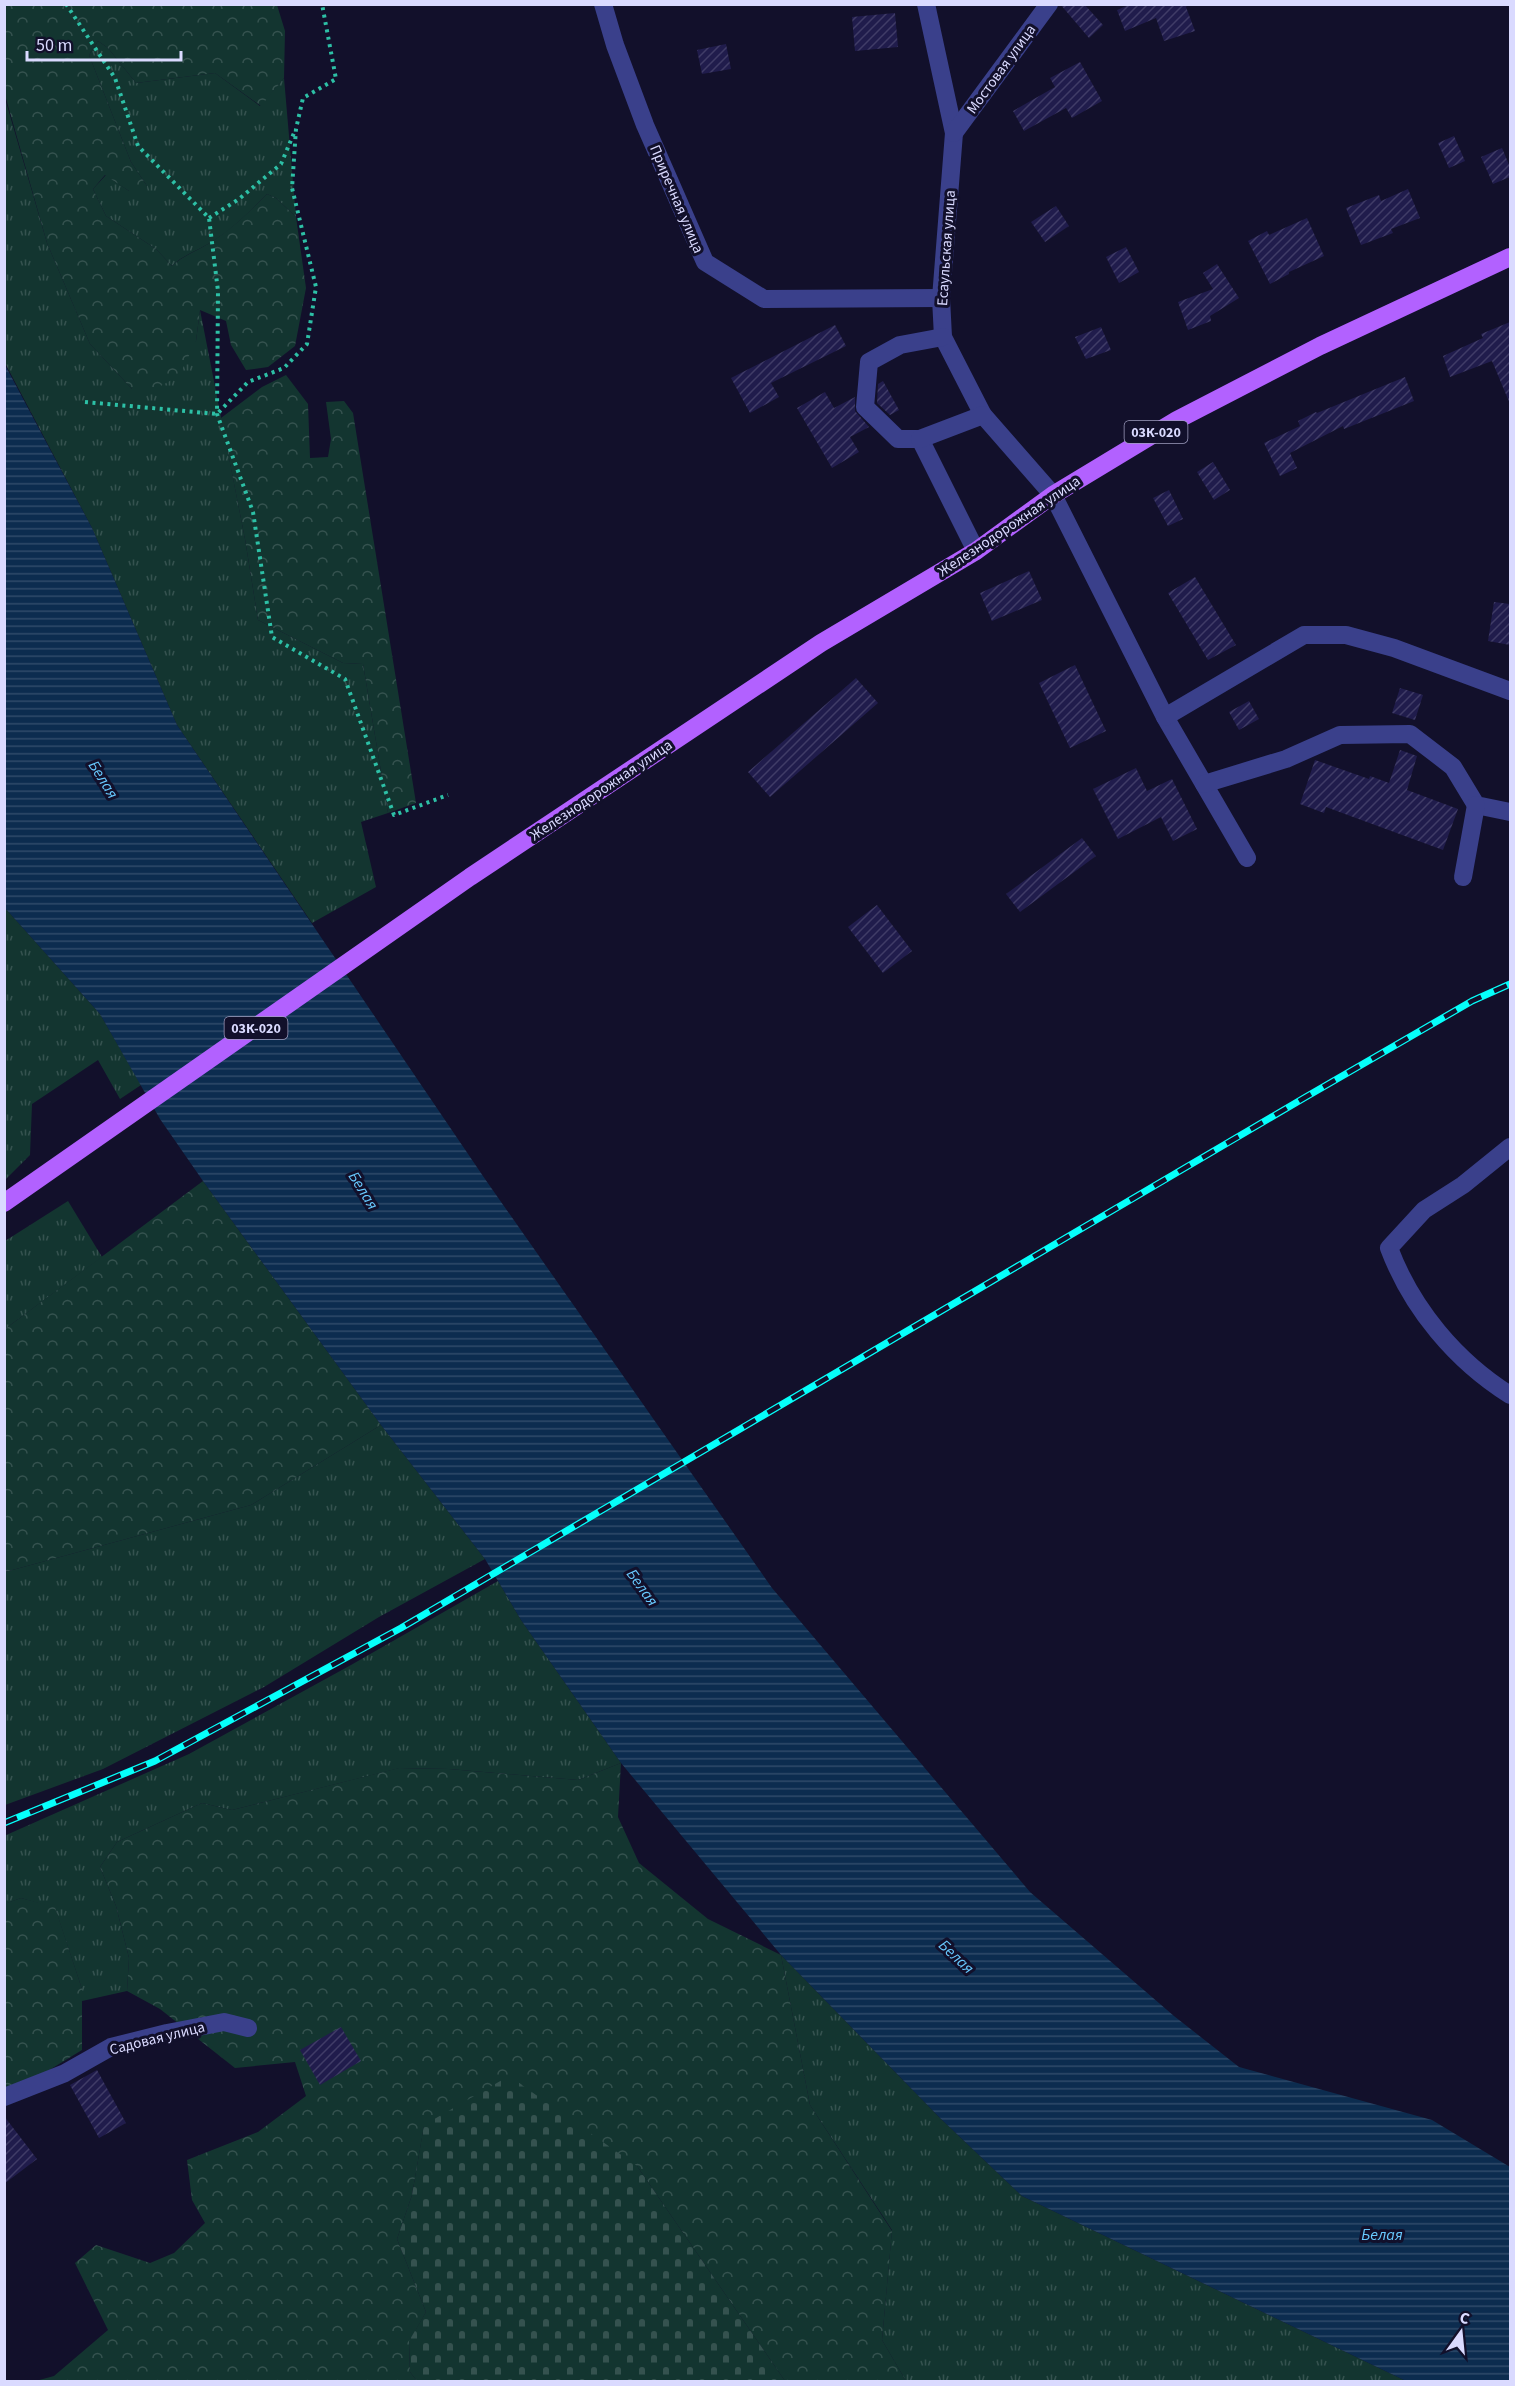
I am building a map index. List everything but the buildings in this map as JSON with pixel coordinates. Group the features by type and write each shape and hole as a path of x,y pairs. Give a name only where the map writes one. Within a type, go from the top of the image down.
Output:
{"main road":[{"name":"Железнодорожная улица","path":"4,1203 42,1179 471,877 821,643 976,551 1053,495 1177,420 1320,346 1510,257"}],"street":[{"name":"Приречная улица","path":"603,4 615,45 645,125 705,262 764,299 941,298"},
{"name":"Есаульская улица","path":"926,4 954,134 941,298 943,338 983,415 1053,495 1165,717 1247,858"},
{"name":"Мостовая улица","path":"954,134 1048,4"},
{"path":"943,338 900,345 869,362 865,408 898,440 920,439 983,415"},
{"path":"920,439 976,551"},
{"path":"1165,717 1304,635 1356,637 1394,648 1510,691"},
{"path":"1204,784 1286,759 1340,735 1410,734 1453,767 1476,805 1463,877"},
{"path":"1476,805 1510,812"},
{"path":"1510,1147 1463,1185 1424,1210 1389,1248 1399,1274 1420,1308 1453,1350 1510,1395"},
{"name":"Садовая улица","path":"4,2097 65,2073 111,2047 224,2022 248,2028"}],"path":[{"path":"66,4 115,78 138,146 209,218 218,291 217,414 253,512 272,637 345,679 394,814 448,795"},
{"path":"217,414 248,382 284,368 306,345 316,287 292,188 296,129 303,99 336,79 322,4"},
{"path":"209,218 239,199 281,164 296,129"},
{"path":"85,402 217,414"}],"green space":[{"path":"5,4 277,5 285,31 284,78 261,106 215,73 136,83 108,48 98,41 89,55 131,162 147,186 148,200 105,175 93,189 106,216 156,249 172,266 224,233 267,194 276,198 296,217 306,288 295,346 268,367 246,370 231,345 226,321 200,310 196,341 179,376 157,388 132,389 90,344 47,243 5,95"},
{"path":"98,41 108,48 136,83 215,73 260,106 284,78 296,217 276,198 267,194 224,233 172,266 156,249 106,216 93,189 106,175 129,191 147,186 131,162 89,55"},
{"path":"4,95 47,243 90,344 132,389 196,341 200,310 245,539 258,620 343,663 363,664 388,813 361,822 376,887 312,923 177,725 92,528 5,363"},
{"path":"286,375 308,404 310,458 328,457 331,439 326,402 344,401 353,413 416,803 388,813 363,664 343,663 258,620 245,539 221,418 262,387"},
{"path":"5,908 100,1014 141,1085 120,1099 98,1060 32,1104 30,1155 5,1180"},
{"path":"203,1181 381,1425 251,1505 5,1572 5,1329"},
{"path":"68,1201 102,1257 5,1329 5,1241"},
{"path":"381,1425 485,1559 379,1617 264,1687 103,1769 5,1805 5,1572 251,1505"},
{"path":"498,1581 521,1620 621,1763 578,1780 449,1769 400,1768 232,1810 202,1803 117,1842 100,1867 116,1906 129,1958 127,1991 82,2001 82,1989 55,1908 21,1898 5,1904 4,1836 189,1754"},
{"path":"621,1763 618,1817 639,1863 708,1919 781,1955 810,2105 892,2231 882,2340 906,2381 785,2381 637,2166 424,2126 412,2195 397,2239 426,2312 409,2342 410,2372 417,2381 32,2382 54,2376 108,2330 75,2263 96,2245 150,2263 174,2253 205,2223 192,2200 187,2160 258,2132 306,2096 295,2062 235,2068 160,2009 127,1991 129,1958 116,1906 100,1867 117,1842 202,1803 232,1810 399,1768 449,1769 578,1780"},
{"path":"21,1898 55,1907 82,1989 82,2050 46,2072 4,2088 4,1904"},
{"path":"781,1955 940,2118 1022,2196 1406,2381 906,2381 882,2340 892,2230 810,2105"},
{"path":"509,2076 637,2166 785,2381 417,2381 410,2372 409,2341 426,2312 397,2239 412,2195 424,2125"}],"water":[{"name":"Белая","path":"4,363 92,528 177,725 485,1179 772,1588 1030,1892 1174,2016 1239,2067 1432,2120 1510,2167 1510,2381 1406,2381 1022,2196 940,2118 781,1955 621,1763 521,1620 485,1559 381,1425 203,1181 160,1119 100,1014 5,908"}],"railway":[{"path":"4,1823 155,1761 401,1628 1304,1098 1472,1001 1510,984"}]}
